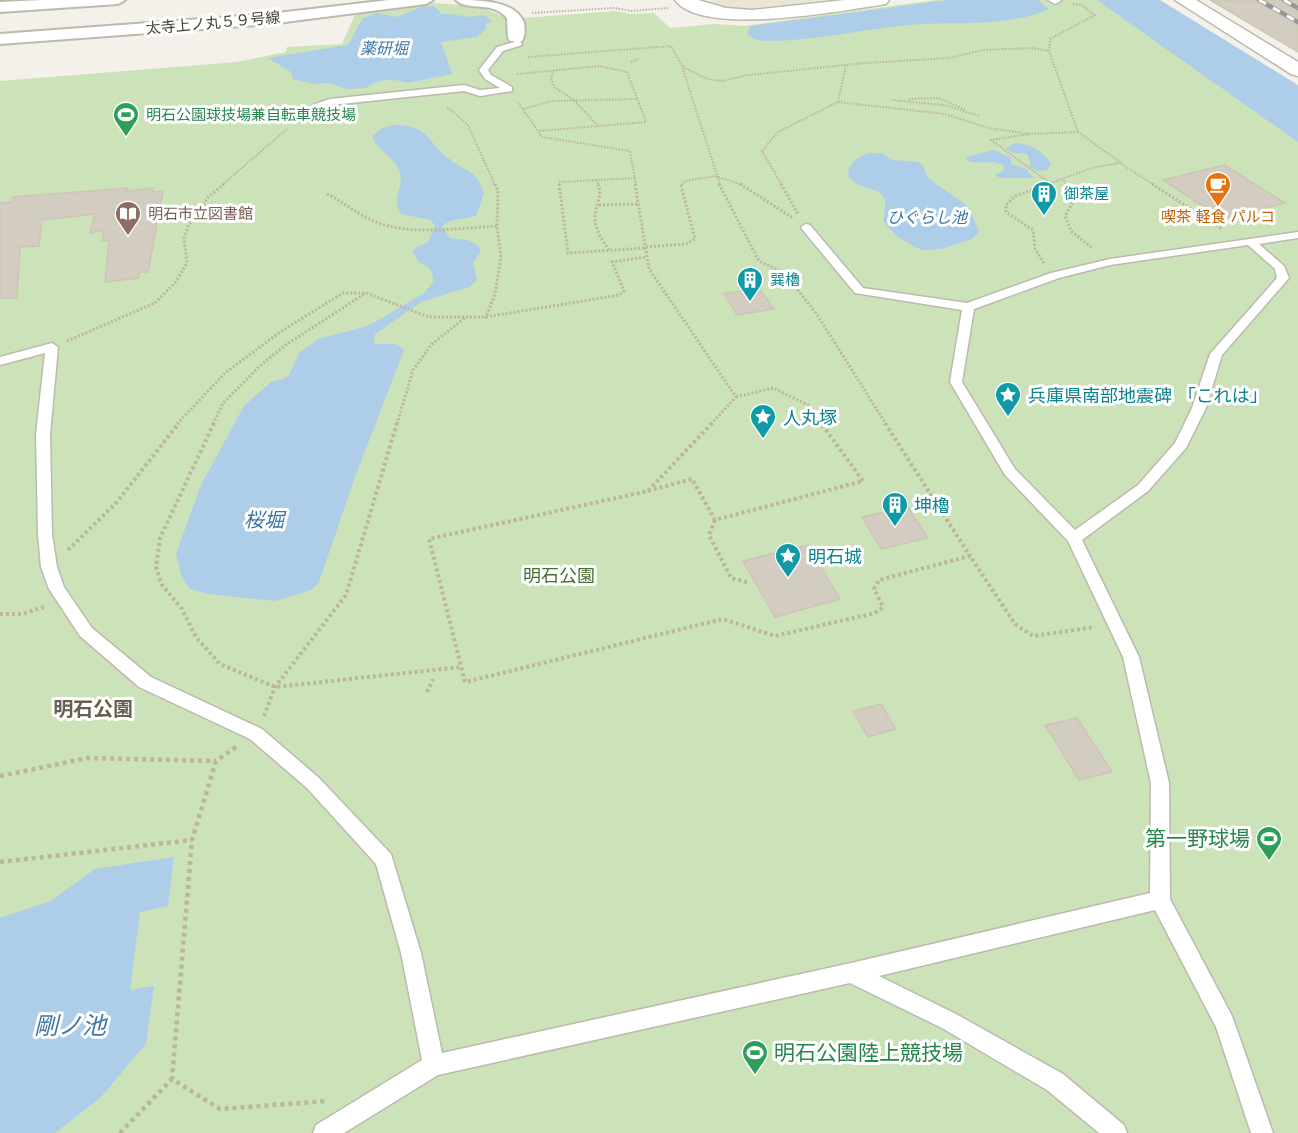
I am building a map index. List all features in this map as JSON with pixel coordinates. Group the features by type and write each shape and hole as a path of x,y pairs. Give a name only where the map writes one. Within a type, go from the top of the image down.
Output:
{"street":[{"path":"0,7 118,0 111,31"},
{"path":"269,19 271,0"},
{"name":"太寺上ノ丸５９号線","path":"0,39 269,19 426,0"},
{"path":"463,0 491,1 513,14 519,25 516,38"},
{"path":"689,3 712,12 746,15 880,0"},
{"path":"1184,0 1298,70"}],"lane":[{"path":"509,89 488,77 483,70 500,49 519,43 516,38"},
{"path":"299,120 318,106 330,102 464,87 480,93 509,89"},
{"path":"806,227 859,291 968,307 1055,275 1110,262 1298,236"},
{"path":"1074,538 1143,488 1180,445 1199,408 1216,354 1283,278 1280,268 1248,243"},
{"path":"968,307 956,382 1010,472 1074,538 1131,657 1160,783 1160,900 1225,1023 1262,1133"},
{"path":"0,361 52,347 42,434 45,534 49,567 57,589 86,632 145,682 256,734 313,783 384,860 411,954 434,1065"},
{"path":"324,1133 434,1065 851,973 1160,900"},
{"path":"851,973 950,1022 1055,1082 1116,1133"}],"path":[{"path":"1054,0 1058,3 1081,5 1095,15 1050,39 1049,51 1078,132 1120,163 1248,243"},
{"path":"513,14 614,8 632,11 689,3"},
{"path":"489,60 671,46 682,66 716,176 759,261 784,273 816,314 1015,624 1033,636 1116,625"},
{"path":"682,66 701,79 730,82 748,75 949,58 983,50 1032,48 1049,51"},
{"path":"631,62 639,59"},
{"path":"838,102 846,65"},
{"path":"488,77 599,66 627,72 646,122 538,131"},
{"path":"554,70 551,78 554,87 574,100 597,126"},
{"path":"509,89 542,137 630,151 649,269 736,397"},
{"path":"428,92 468,125 498,191 497,226 501,257 495,294 486,317"},
{"path":"902,100 927,96 943,97 980,116"},
{"path":"523,109 552,101 637,99"},
{"path":"892,100 944,105 969,111"},
{"path":"806,227 762,151 778,132 838,102 945,114 989,128 1030,134"},
{"path":"52,347 155,303 175,283 187,263 184,238 189,224 199,215 207,198 299,120"},
{"path":"1051,184 991,140 1030,134 1078,132"},
{"path":"1055,275 1038,256 1033,230 1006,212 1006,205 1015,196 1095,167 1120,163"},
{"path":"635,178 559,182 568,253 686,244 694,239 681,186 685,181 716,176 741,184 806,227"},
{"path":"596,180 600,186 599,205 595,217 600,236 609,250"},
{"path":"1064,180 1073,202 1065,216 1071,231 1110,262"},
{"path":"327,194 375,222 427,228 497,226"},
{"path":"599,205 639,204"},
{"path":"49,567 116,503 171,431 225,373 280,332 343,293 354,290 366,293 427,317 486,317 619,295 624,291 612,262 646,257"},
{"path":"366,293 287,344 262,364 223,404 160,538 156,567 162,585 182,609 196,637 220,664 275,687 461,667"},
{"path":"0,776 88,758 216,761 256,734 275,687 346,595 413,370 432,344 466,317"},
{"path":"648,491 736,397 773,388 808,405 863,481 715,520"},
{"path":"715,520 692,479 648,491 429,539 465,682 723,620 775,636 875,613 883,607 874,589 879,580 970,556"},
{"path":"715,520 709,535 731,578 750,583"},
{"path":"0,614 23,614 64,599"},
{"path":"427,692 433,679"},
{"path":"120,1133 172,1079 192,840 216,761"},
{"path":"0,862 192,840"},
{"path":"172,1079 220,1109 336,1101"}],"shaded area":[{"path":"711,0 827,0 739,10 717,7"}],"green space":[{"name":"明石公園","path":"936,0 1156,0 1298,88 1298,1133 0,1133 0,81 237,62 286,52 287,47 342,44 356,12 432,3 477,6 510,19 616,11 631,14 654,13 670,28 714,24 744,26"}],"water":[{"path":"949,0 1038,0 1049,9 1016,19 980,23 909,25 803,39 762,41 747,34 751,26"},
{"path":"1097,0 1160,0 1298,85 1298,142"},
{"name":"薬研堀","path":"434,6 442,14 484,15 492,21 485,25 487,28 477,37 441,42 452,74 407,83 386,80 367,88 346,89 328,83 314,84 293,79 291,72 268,58 348,45 363,18 377,13 397,17 421,7"},
{"name":"桜堀","path":"395,125 421,131 454,163 473,174 481,185 484,193 476,216 450,221 442,226 450,238 467,240 479,246 480,252 473,263 477,280 469,287 421,302 375,334 374,344 395,344 404,350 355,477 319,582 311,590 275,601 208,594 190,589 181,575 176,554 201,485 244,406 271,382 289,375 300,352 318,339 364,327 377,321 424,293 433,282 430,270 419,263 412,250 428,242 435,226 431,220 401,214 397,204 401,178 398,167 378,146 372,136 382,128"},
{"path":"1015,143 1031,147 1044,155 1051,163 1048,170 1037,171 1029,166 1031,165 1027,154 1013,153 1006,148"},
{"path":"994,150 1011,158 1011,164 1025,168 1034,178 1000,178 995,175 1004,171 1003,165 995,162 972,162 966,157"},
{"name":"ひぐらし池","path":"869,153 881,153 893,160 918,162 923,166 928,178 969,207 979,232 972,239 941,249 921,250 898,237 883,221 885,200 882,195 849,178 849,169 853,162"},
{"name":"剛ノ池","path":"174,857 168,906 140,912 130,990 154,986 146,1044 100,1098 55,1133 0,1133 0,918 51,901 95,869"}],"building":[{"path":"1210,0 1298,0 1298,52"},
{"path":"1224,165 1285,203 1222,219 1163,180"},
{"name":"明石市立図書館","path":"128,188 126,191 153,188 153,192 163,191 148,272 140,272 138,278 105,282 109,241 102,241 104,230 90,233 95,214 42,220 39,246 20,247 17,298 0,298 0,203 12,202 13,197"},
{"name":"巽櫓","path":"759,288 774,309 737,315 724,294"},
{"name":"坤櫓","path":"908,507 928,538 881,549 862,517"},
{"path":"808,545 840,599 775,617 743,561"},
{"path":"881,704 896,729 868,737 853,711"},
{"path":"1077,718 1112,772 1079,780 1045,725"}],"railway":[{"path":"1259,0 1298,22"},
{"path":"1284,0 1298,8"}],"place":[{"name":"明石公園球技場兼自転車競技場","path":"126,138"},
{"name":"喫茶 軽食 パルコ","path":"1218,208"},
{"name":"御茶屋","path":"1044,217"},
{"name":"明石市立図書館","path":"128,237"},
{"name":"巽櫓","path":"750,303"},
{"name":"兵庫県南部地震碑 「これは」","path":"1008,418"},
{"name":"人丸塚","path":"763,440"},
{"name":"坤櫓","path":"895,528"},
{"name":"明石城","path":"788,579"},
{"name":"第一野球場","path":"1269,862"},
{"name":"明石公園陸上競技場","path":"755,1076"}],"district":[{"name":"明石公園","path":"93,709"}]}
